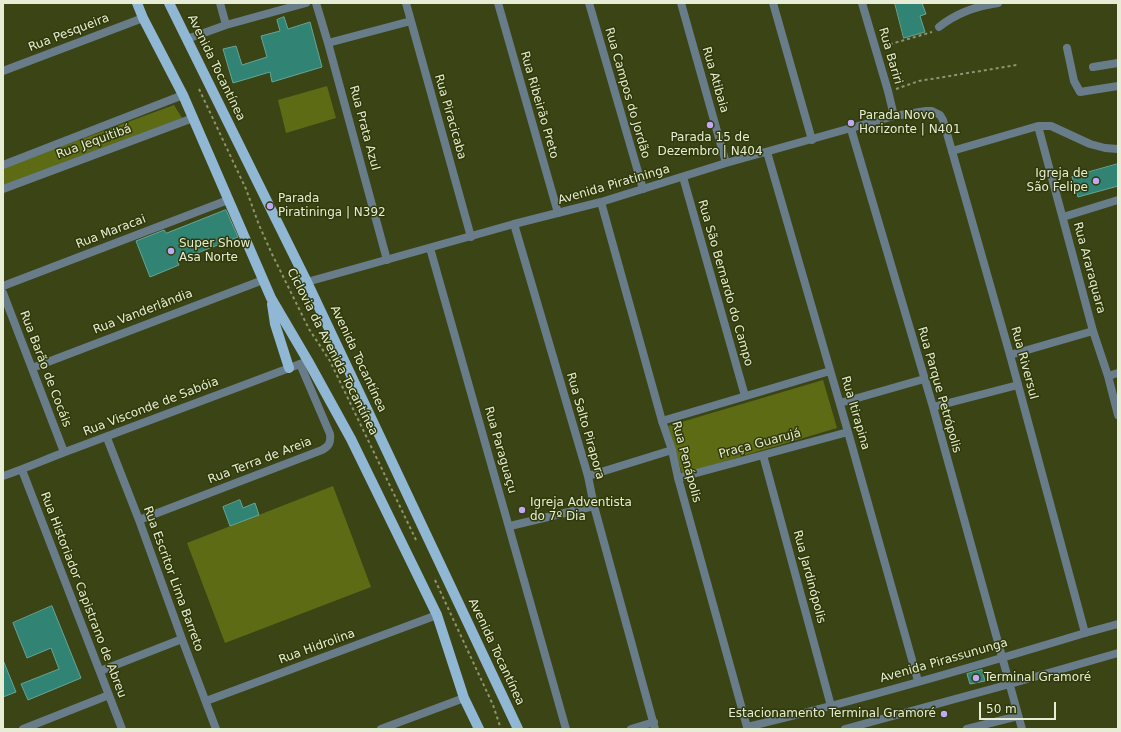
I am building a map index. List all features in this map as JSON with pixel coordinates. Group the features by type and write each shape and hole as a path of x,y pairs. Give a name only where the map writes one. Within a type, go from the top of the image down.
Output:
{"main road":[{"path":"137,3 193,118 271,298 304,362 350,439 437,615 464,698 478,729"},
{"name":"Avenida Tocantínea","path":"169,3 307,282 518,729"},
{"path":"271,298 275,324 289,368"}],"street":[{"path":"220,3 226,25"},
{"path":"187,39 226,25 306,3"},
{"name":"Rua Prata Azul","path":"316,3 387,260"},
{"name":"Rua Piracicaba","path":"406,3 471,237"},
{"name":"Rua Ribeirão Preto","path":"498,3 558,213"},
{"name":"Rua Campos do Jordão","path":"589,3 643,189"},
{"name":"Rua Atibaia","path":"681,3 726,163"},
{"path":"773,3 812,140"},
{"name":"Rua Bariri","path":"862,3 894,116"},
{"path":"939,28 950,19 986,4 998,3"},
{"name":"Rua Pesqueira","path":"3,71 143,18"},
{"path":"328,43 411,21"},
{"path":"1067,48 1074,81 1080,92 1118,86"},
{"path":"1093,67 1118,63"},
{"name":"Rua Jequitibá","path":"3,165 182,95"},
{"name":"Avenida Piratininga","path":"307,282 514,224 601,202 726,163 894,116 926,111"},
{"name":"Rua Riversul","path":"926,111 932,111 940,115 952,151 1010,355 1085,633"},
{"name":"Rua Jequitibá","path":"3,189 193,118"},
{"path":"952,151 1038,126 1051,126 1090,144 1105,148 1118,149"},
{"name":"Rua Araraquara","path":"1038,126 1093,331 1108,376 1118,415"},
{"name":"Rua Parque Petrópolis","path":"851,129 933,407 1001,658 1010,684 1022,729"},
{"name":"Rua Itirapina","path":"767,152 840,403 918,681"},
{"name":"Rua São Bernardo do Campo","path":"683,177 745,396"},
{"name":"Rua Maracai","path":"3,286 228,200"},
{"path":"1062,217 1118,200"},
{"name":"Rua Penápolis","path":"601,202 662,421 672,450 678,478 744,728"},
{"name":"Rua Salto Pirapora","path":"514,224 588,476 594,506 655,726"},
{"name":"Rua Paraguaçu","path":"430,248 510,526 566,729"},
{"name":"Rua Vanderlândia","path":"32,368 263,280"},
{"name":"Rua Barão de Cocáis","path":"3,294 64,452"},
{"path":"1010,355 1093,331"},
{"name":"Rua Visconde de Sabóia","path":"3,476 304,362"},
{"name":"Rua Terra de Areia","path":"140,520 322,450 328,446 330,434 304,362"},
{"path":"662,421 830,371"},
{"path":"1108,376 1118,373"},
{"path":"840,403 924,379"},
{"path":"933,407 1018,385"},
{"name":"Praça Guarujá","path":"678,478 848,432"},
{"name":"Rua Escritor Lima Barreto","path":"106,438 140,520 216,729"},
{"path":"588,476 672,450"},
{"name":"Rua Jardinópolis","path":"763,455 831,706"},
{"name":"Rua Historiador Capistrano de Abreu","path":"22,470 122,729"},
{"path":"510,526 594,506"},
{"name":"Rua Hidrolina","path":"206,701 437,615"},
{"name":"Avenida Pirassununga","path":"744,728 831,706 1118,624"},
{"path":"100,671 182,639"},
{"path":"845,729 1118,653"},
{"path":"28,728 109,695"},
{"path":"381,729 464,698"},
{"path":"967,729 1018,716"},
{"path":"768,729 777,720"},
{"path":"631,729 655,726"}],"path":[{"path":"875,48 934,32 939,28"},
{"path":"888,91 919,81 1017,65"},
{"name":"Ciclovia da Avenida Tocantínea","path":"197,85 246,189 259,225 308,329 330,361 420,547"},
{"path":"433,574 493,705 501,729"}],"green space":[{"path":"327,86 336,118 286,133 278,100"},
{"path":"174,105 182,118 3,185 3,168"},
{"path":"823,380 837,428 682,474 668,426"},
{"path":"333,486 371,587 225,643 187,543"}],"building":[{"path":"895,3 922,3 926,14 920,16 925,32 904,38"},
{"path":"284,17 288,29 310,22 322,67 272,82 270,72 233,83 223,49 236,46 242,65 267,57 261,36 280,31 277,20"},
{"name":"Igreja de São Felipe","path":"1118,164 1118,186 1078,197 1072,177"},
{"name":"Super Show Asa Norte","path":"226,210 238,237 177,261 179,265 150,277 136,241 164,230 166,233"},
{"path":"240,500 243,508 255,503 259,515 230,526 223,507"},
{"path":"52,606 81,678 28,700 21,684 59,669 51,648 27,658 13,623"},
{"path":"3,660 16,692 3,697"},
{"name":"Terminal Gramoré","path":"982,670 985,681 970,684 967,674"}],"place":[{"name":"Parada Novo Horizonte | N401","path":"851,123"},
{"name":"Parada 15 de Dezembro | N404","path":"710,125"},
{"name":"Igreja de São Felipe","path":"1096,181"},
{"name":"Parada Piratininga | N392","path":"270,206"},
{"name":"Super Show Asa Norte","path":"171,251"},
{"name":"Igreja Adventista do 7º Dia","path":"522,510"},
{"name":"Terminal Gramoré","path":"976,678"},
{"name":"Estacionamento Terminal Gramoré","path":"944,714"}]}
